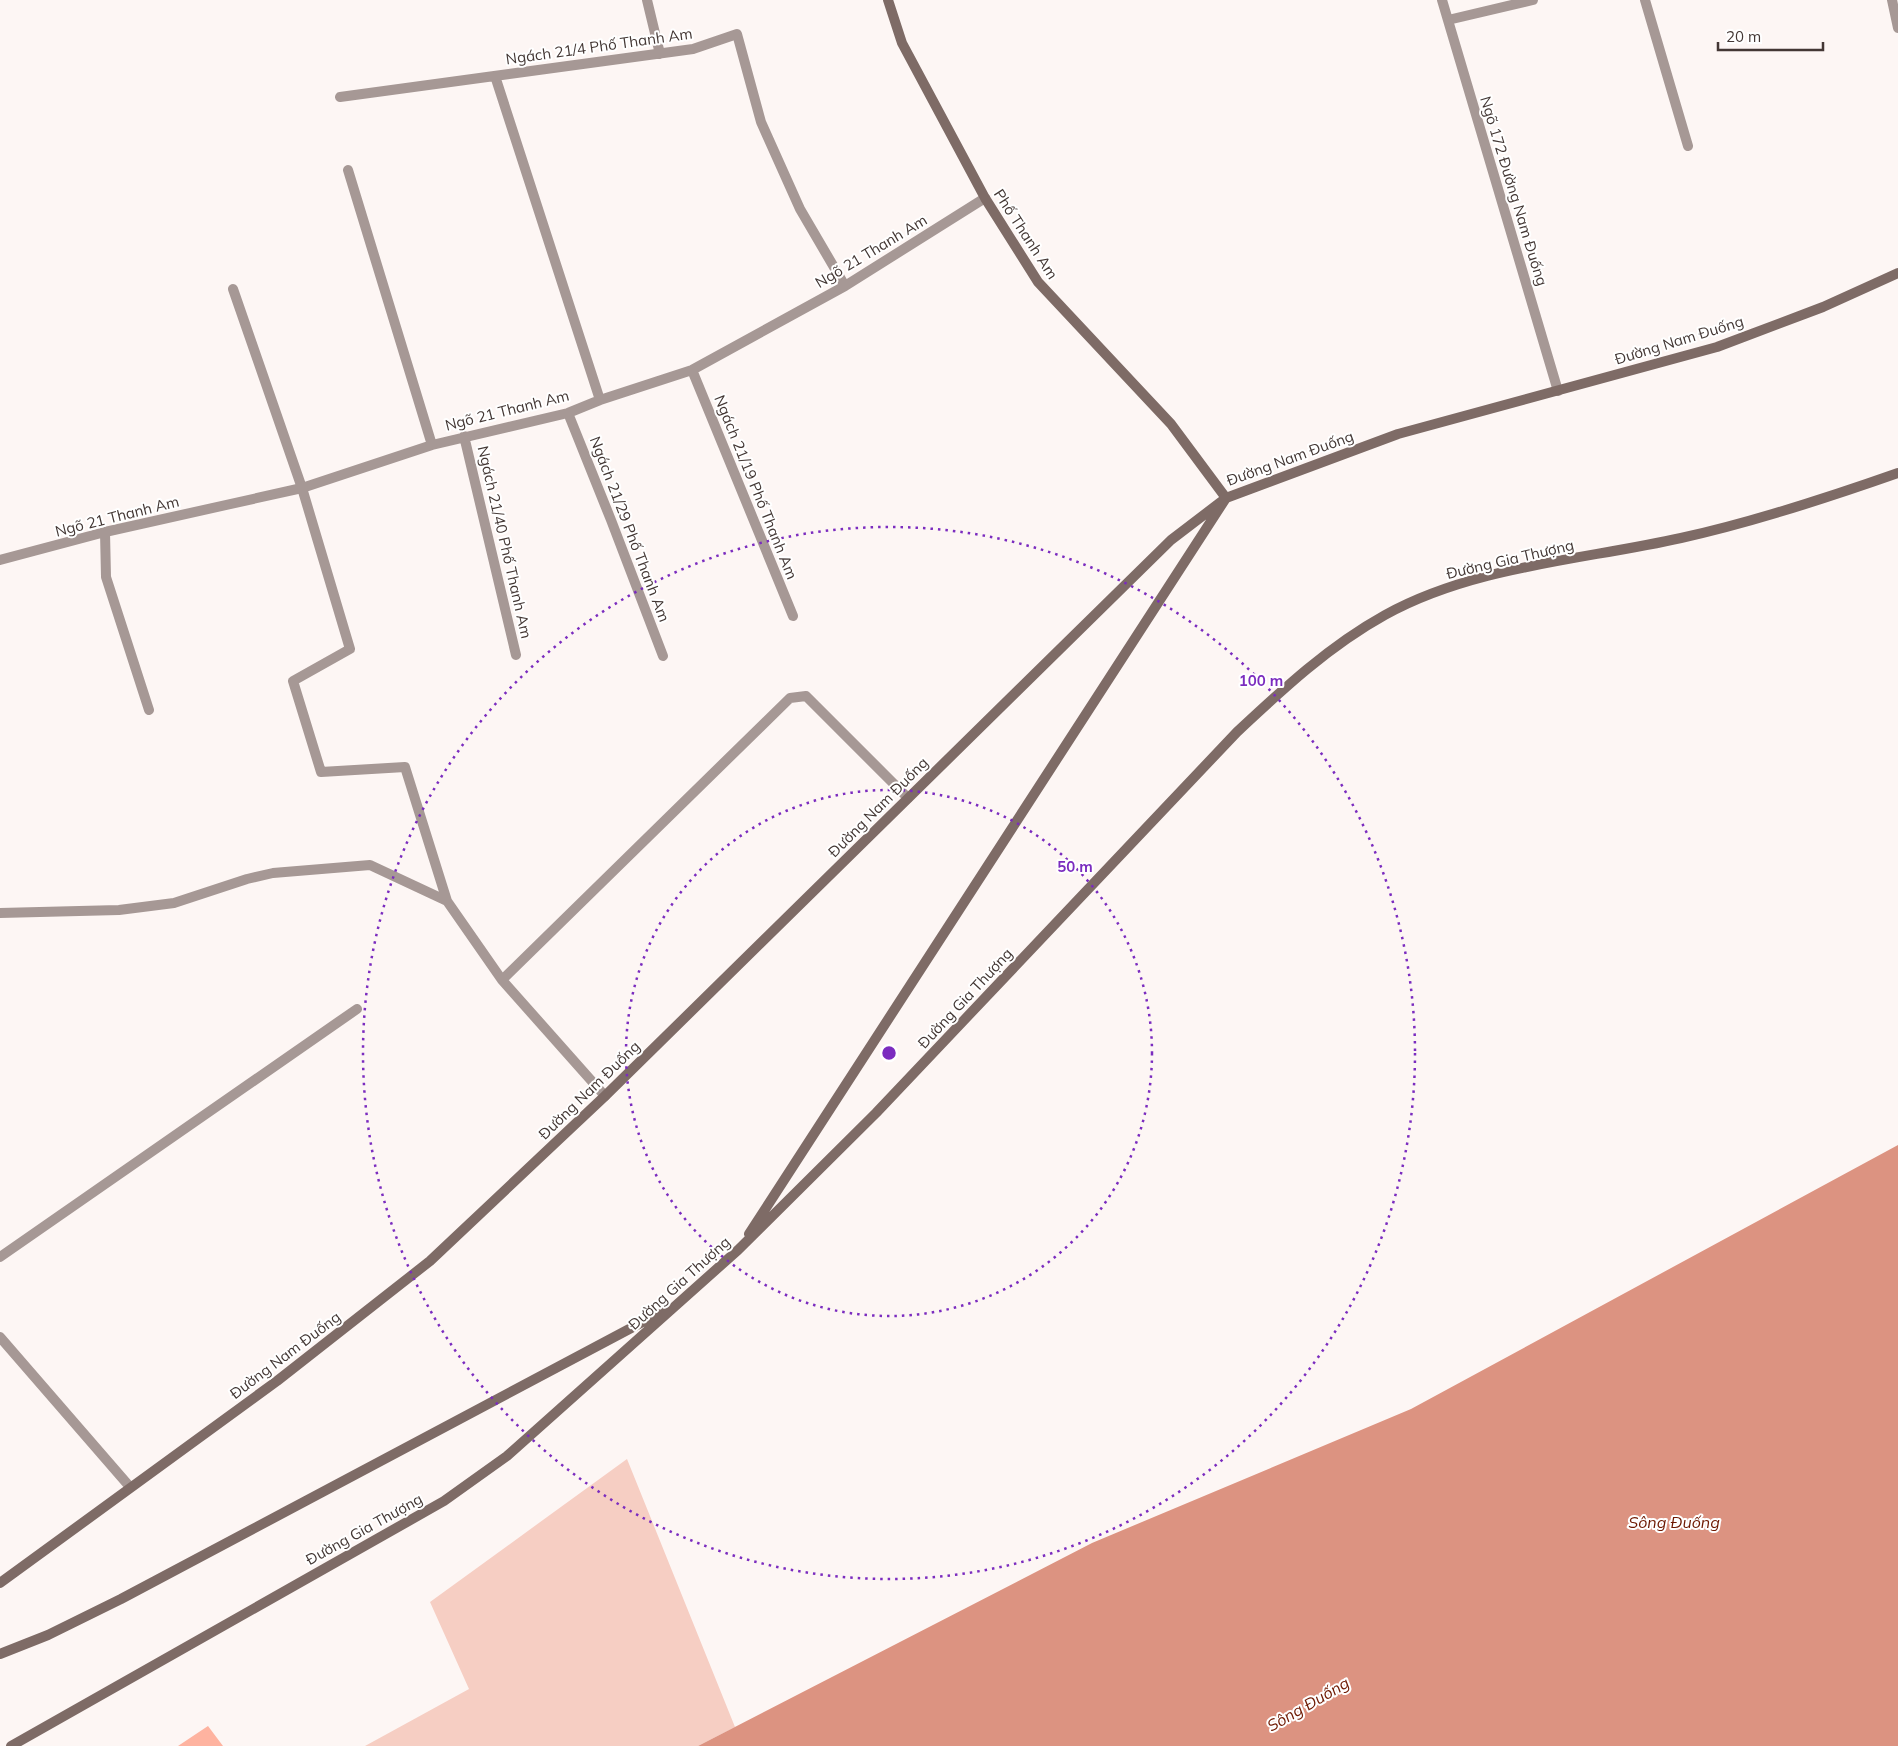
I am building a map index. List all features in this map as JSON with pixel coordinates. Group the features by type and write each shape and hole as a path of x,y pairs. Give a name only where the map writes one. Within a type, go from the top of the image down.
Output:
{"main road":[{"name":"Phố Thanh Am","path":"888,0 902,43 985,198 1038,282 1171,424 1226,498"},
{"name":"Đường Nam Đuống","path":"0,1583 277,1381 430,1261 605,1096 1171,540 1226,498 1398,434 1717,347 1823,307 1898,273"},
{"name":"Đường Gia Thượng","path":"11,1746 444,1501 507,1456 738,1250 876,1113 1237,732 1290,682 1338,644 1386,614 1432,593 1476,579 1681,538 1784,511 1840,494 1898,473"},
{"path":"738,1250 1226,498"},
{"path":"0,1654 48,1635 121,1599 681,1302"}],"street":[{"path":"647,0 660,54"},
{"name":"Ngõ 172 Đường Nam Đuống","path":"1442,0 1558,391"},
{"path":"1448,20 1533,0"},
{"path":"1645,0 1688,146"},
{"path":"1892,0 1898,28"},
{"name":"Ngách 21/4 Phố Thanh Am","path":"340,97 693,49 737,34 761,122 800,209 845,286"},
{"path":"495,76 600,400"},
{"path":"348,170 432,445"},
{"name":"Ngõ 21 Thanh Am","path":"0,560 105,532 302,488 432,445 568,413 600,400 692,370 845,286 985,198"},
{"path":"233,289 302,488 350,649 293,681 321,772 405,766 447,901 502,980 605,1096"},
{"name":"Ngách 21/19 Phố Thanh Am","path":"692,370 793,616"},
{"name":"Ngách 21/29 Phố Thanh Am","path":"568,413 612,520 663,656"},
{"name":"Ngách 21/40 Phố Thanh Am","path":"464,436 516,654"},
{"path":"105,532 106,577 149,710"},
{"path":"502,980 790,698 806,696 908,798"},
{"path":"0,913 119,910 174,903 247,879 273,873 370,865 447,901"},
{"path":"0,1257 357,1009"},
{"path":"0,1337 130,1487"}],"shaded area":[{"path":"627,1459 735,1727 698,1746 365,1746 469,1689 430,1602"}],"water":[{"name":"Sông Đuống","path":"1898,1145 1898,1746 698,1746 1092,1543 1411,1409"}],"building":[{"path":"208,1726 223,1746 178,1746"}]}
